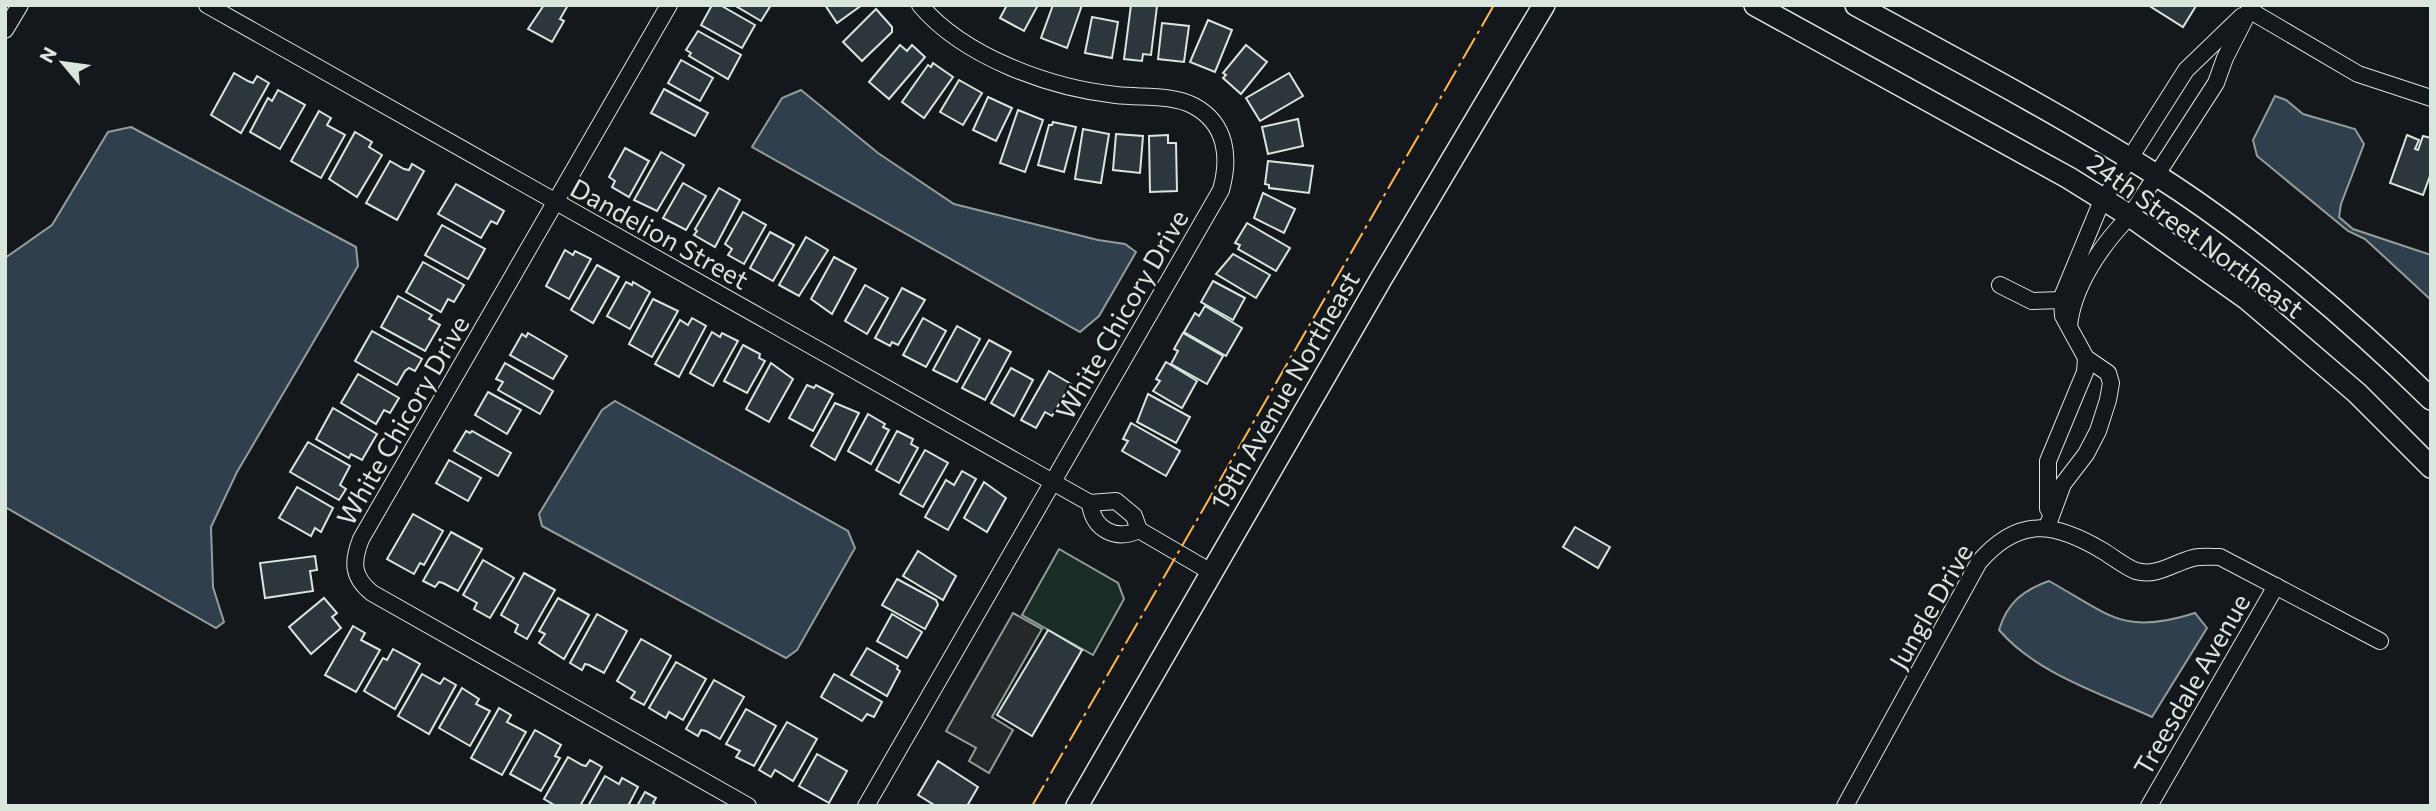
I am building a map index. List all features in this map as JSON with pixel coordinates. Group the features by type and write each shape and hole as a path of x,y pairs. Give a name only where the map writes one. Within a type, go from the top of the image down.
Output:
{"street":[{"path":"5,30 20,5"},
{"name":"Dandelion Street","path":"207,5 1090,503 1116,501 1134,516 1139,530 1211,572"},
{"name":"White Chicory Drive","path":"669,5 361,539 353,559 361,584 372,593 748,806"},
{"name":"White Chicory Drive","path":"866,806 1221,190 1227,153 1223,138 1211,120 1195,106 1175,99 1081,91 993,59 958,37 920,5"},
{"name":"19th Avenue Northeast","path":"1077,806 1544,5"},
{"name":"24th Street Northeast","path":"1755,5 2130,216 2247,299 2357,393 2431,467"},
{"name":"24th Street Northeast","path":"1856,5 2001,84 2157,176 2281,267 2431,398"},
{"path":"2047,527 2063,484 2092,442 2108,400 2111,383 2108,373 2086,358 2061,308 2062,300 2104,199 2186,70 2250,8"},
{"path":"2250,8 2358,74 2431,98"},
{"path":"2069,326 2071,307 2088,273 2116,230 2130,216 2157,176 2216,83 2250,8"},
{"path":"2000,285 2032,301 2062,300"},
{"path":"2047,527 2048,461 2085,372 2086,358"},
{"name":"Dandelion Street","path":"1090,503 1091,513 1099,525 1111,534 1125,536 1139,530"},
{"path":"2047,527 2100,549 2136,571 2160,571 2194,558 2220,557 2380,642"},
{"name":"Jungle Drive","path":"1845,806 1979,562 1999,542 2030,528 2047,527"},
{"name":"Treesdale Avenue","path":"2149,806 2276,586"}],"green space":[{"path":"1059,549 1118,583 1124,599 1093,655 1022,615"}],"shaded area":[{"path":"1013,613 1042,629 992,717 1013,730 989,773 969,761 976,748 946,731"}],"water":[{"path":"801,90 878,153 954,204 1098,240 1125,244 1136,252 1099,316 1080,332 752,147 782,98"},
{"path":"2275,96 2286,100 2303,114 2355,129 2364,144 2341,204 2339,217 2353,229 2431,255 2431,300 2365,239 2348,231 2257,156 2253,140"},
{"path":"131,127 356,247 358,266 237,472 211,527 213,587 224,622 216,628 5,507 5,258 52,225 108,132"},
{"path":"615,401 848,531 855,548 797,650 786,658 542,526 539,514 602,410"},
{"path":"2049,581 2118,618 2133,622 2150,622 2171,620 2195,613 2207,628 2152,717 2050,671 2014,645 1999,630 2011,605 2017,599"}],"building":[{"path":"544,5 568,5 560,19 564,21 552,42 528,29"},
{"path":"712,5 720,5 755,25 742,48 701,25"},
{"path":"734,5 771,5 761,21"},
{"path":"825,5 862,5 837,23"},
{"path":"1007,5 1038,5 1024,31 1000,18"},
{"path":"1053,5 1082,5 1067,48 1041,38"},
{"path":"1131,5 1157,6 1151,55 1143,54 1142,61 1124,59"},
{"path":"2148,5 2194,5 2196,6 2183,27"},
{"path":"876,9 892,27 892,32 862,61 843,42"},
{"path":"1092,17 1118,22 1112,58 1085,53"},
{"path":"1208,20 1232,30 1215,72 1190,62"},
{"path":"1162,23 1189,26 1184,62 1158,59"},
{"path":"698,31 741,55 728,79 689,56 691,53 686,50"},
{"path":"900,45 907,51 912,45 925,57 889,99 869,82"},
{"path":"1246,45 1267,62 1241,94 1223,78 1226,75 1223,73"},
{"path":"681,60 713,78 700,101 668,83"},
{"path":"933,63 953,77 924,118 902,102 928,65 931,67"},
{"path":"234,73 253,83 257,76 269,83 241,133 211,115"},
{"path":"1289,73 1303,96 1260,121 1246,98"},
{"path":"959,80 982,93 963,125 940,112"},
{"path":"664,89 708,113 695,136 651,113"},
{"path":"278,90 305,105 280,149 250,132 268,98 272,101"},
{"path":"988,97 1012,108 996,141 973,130"},
{"path":"1018,110 1043,120 1025,172 1000,163"},
{"path":"319,111 331,118 327,125 345,135 321,178 291,161"},
{"path":"1298,119 1303,146 1268,154 1262,127"},
{"path":"1053,122 1076,127 1064,172 1038,165 1049,125"},
{"path":"1083,129 1109,134 1101,183 1075,179"},
{"path":"355,132 372,142 369,147 382,155 357,197 329,179"},
{"path":"1116,134 1143,136 1140,173 1113,170"},
{"path":"1168,135 1168,143 1176,143 1177,191 1150,192 1149,136"},
{"path":"2407,135 2419,140 2415,149 2418,150 2423,136 2431,138 2431,173 2423,195 2390,183"},
{"path":"625,148 649,161 629,197 612,187 615,181 609,177"},
{"path":"661,152 684,165 657,211 634,200"},
{"path":"390,161 404,169 409,170 412,164 424,171 397,220 366,203"},
{"path":"1268,161 1313,166 1309,193 1269,188 1269,185 1265,184"},
{"path":"683,183 706,196 686,230 663,218"},
{"path":"456,184 504,211 497,224 491,221 481,238 438,214"},
{"path":"719,188 740,200 715,247 694,235"},
{"path":"1263,193 1295,209 1284,233 1254,218"},
{"path":"743,212 766,225 744,264 728,255 732,249 725,244"},
{"path":"1247,223 1290,248 1276,271 1238,249 1240,245 1235,243"},
{"path":"442,225 485,249 468,279 425,255"},
{"path":"770,232 794,245 773,281 750,268"},
{"path":"806,237 828,250 799,296 779,285"},
{"path":"565,250 573,255 575,251 591,259 569,299 546,286"},
{"path":"1233,254 1270,275 1256,298 1216,274"},
{"path":"834,257 856,269 832,314 811,299"},
{"path":"423,262 464,285 454,302 448,299 441,312 406,292"},
{"path":"597,265 619,277 593,323 571,310"},
{"path":"1213,281 1245,298 1233,320 1201,302"},
{"path":"626,282 632,285 633,282 650,292 630,329 607,316"},
{"path":"865,285 888,298 867,334 845,321"},
{"path":"902,288 925,300 898,345 892,342 890,346 875,338"},
{"path":"398,296 432,315 429,319 440,325 425,351 381,327"},
{"path":"653,299 678,311 652,357 629,344"},
{"path":"1205,306 1242,328 1226,356 1184,332 1195,313 1199,316"},
{"path":"692,318 706,326 679,377 655,364 680,320 688,325"},
{"path":"923,318 946,331 926,367 903,355"},
{"path":"957,326 980,339 957,382 933,370"},
{"path":"372,331 422,359 415,371 409,368 405,371 397,385 355,361"},
{"path":"712,332 720,337 722,333 738,341 713,386 690,373"},
{"path":"528,333 567,356 553,379 510,355 522,334 526,337"},
{"path":"1183,333 1223,356 1207,384 1171,364 1178,351 1174,349"},
{"path":"989,340 1011,352 985,400 962,388"},
{"path":"743,345 760,354 759,358 765,361 747,393 724,381"},
{"path":"1166,362 1197,381 1182,408 1153,391 1160,381 1156,379"},
{"path":"505,363 553,391 540,414 498,390 503,382 496,379"},
{"path":"771,363 793,379 769,422 746,409"},
{"path":"1011,368 1033,380 1014,416 991,403"},
{"path":"1049,371 1071,384 1052,416 1045,412 1036,428 1021,420"},
{"path":"358,374 399,398 390,413 384,410 376,424 341,403"},
{"path":"807,385 814,388 816,385 833,394 813,431 789,418"},
{"path":"488,392 521,410 507,434 475,415"},
{"path":"1148,394 1190,417 1176,443 1137,422"},
{"path":"835,403 859,413 835,460 811,446"},
{"path":"333,408 377,434 362,460 351,454 349,458 316,439"},
{"path":"868,414 885,424 883,427 889,430 871,464 848,451"},
{"path":"1131,423 1180,451 1166,476 1122,451 1128,441 1123,439"},
{"path":"466,431 472,431 511,453 498,476 454,451"},
{"path":"897,431 913,439 911,444 918,448 899,483 876,470"},
{"path":"308,442 350,466 340,485 346,489 339,500 290,472"},
{"path":"925,450 948,463 923,507 900,494"},
{"path":"449,460 481,478 468,501 436,483"},
{"path":"962,471 976,479 948,530 925,517 946,480 954,485"},
{"path":"984,482 1006,498 987,532 964,518"},
{"path":"297,487 333,508 321,532 315,528 311,536 279,518"},
{"path":"413,514 443,531 424,565 420,563 414,574 387,559"},
{"path":"1575,527 1610,547 1598,568 1563,547"},
{"path":"451,532 482,549 458,591 443,583 439,582 435,587 423,581"},
{"path":"918,551 956,576 943,600 903,576"},
{"path":"315,556 317,570 310,571 313,591 265,598 260,563"},
{"path":"483,560 514,578 490,618 474,609 477,603 463,595"},
{"path":"524,573 555,590 527,639 515,632 518,625 501,615"},
{"path":"897,579 936,600 938,605 925,629 882,605"},
{"path":"324,598 337,613 332,617 341,628 311,654 289,627"},
{"path":"558,598 589,615 564,659 539,643 545,634 539,631"},
{"path":"597,614 627,631 604,673 589,665 585,664 582,670 570,663"},
{"path":"892,614 922,632 907,658 877,641"},
{"path":"353,626 365,633 361,640 380,650 356,692 325,675"},
{"path":"1048,630 1082,650 1032,736 997,715"},
{"path":"641,639 671,656 644,705 631,698 635,692 617,681"},
{"path":"867,648 898,666 900,671 887,696 851,675"},
{"path":"393,649 420,664 395,709 364,691 383,658 387,660"},
{"path":"676,662 706,679 683,720 669,712 666,718 649,708"},
{"path":"422,674 440,684 444,678 456,685 429,734 398,716"},
{"path":"834,674 882,702 874,717 867,714 862,721 821,697"},
{"path":"714,680 744,697 720,739 706,731 701,730 698,736 686,729"},
{"path":"462,688 479,699 476,704 490,711 470,746 439,728"},
{"path":"499,708 511,715 507,722 526,732 502,775 471,758"},
{"path":"746,709 776,726 754,766 736,757 740,751 726,744"},
{"path":"787,722 817,739 793,781 775,770 771,777 759,770"},
{"path":"535,730 561,745 555,756 560,758 541,791 510,774"},
{"path":"817,754 847,771 829,803 799,786"},
{"path":"568,757 582,765 586,766 590,760 602,767 580,806 556,806 544,799"},
{"path":"938,761 978,787 967,806 936,806 918,795"},
{"path":"605,776 619,784 622,778 638,787 628,806 588,806"},
{"path":"645,792 656,798 653,803 657,806 637,806"}],"power":[{"path":"1032,806 1494,5"}]}
